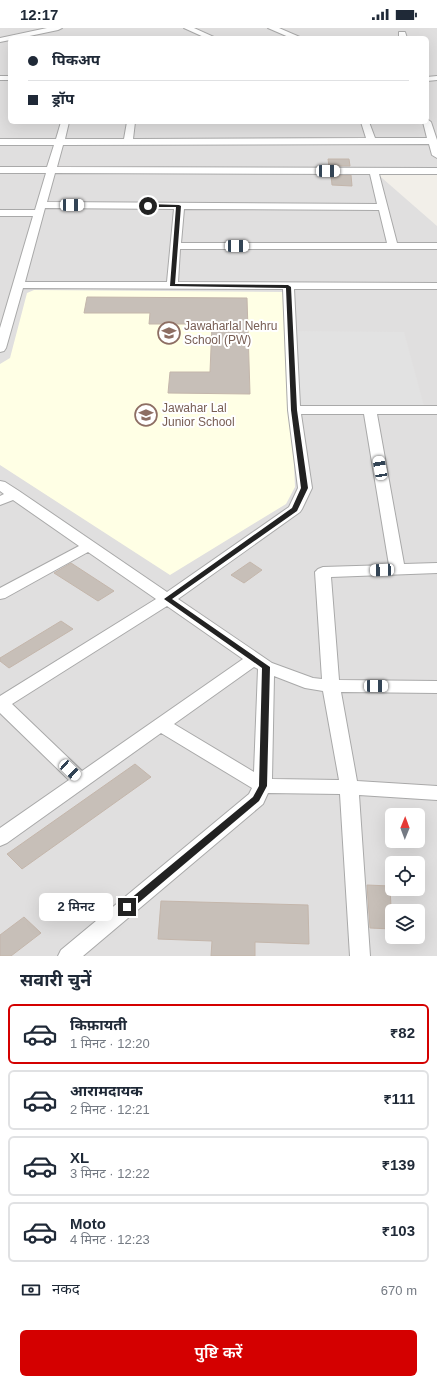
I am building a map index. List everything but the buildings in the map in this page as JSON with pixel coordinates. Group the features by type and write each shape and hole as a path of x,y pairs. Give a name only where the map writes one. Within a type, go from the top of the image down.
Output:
{"street":[{"path":"19,36 58,28"},
{"path":"188,28 207,36"},
{"path":"272,28 293,36"},
{"path":"0,348 64,124"},
{"path":"128,141 131,124"},
{"path":"366,124 370,141"},
{"path":"428,124 437,156"},
{"path":"0,142 433,141"},
{"path":"0,170 437,171"},
{"path":"374,171 393,246"},
{"path":"0,213 40,209 179,206 382,207"},
{"path":"172,285 179,206"},
{"path":"175,246 437,246"},
{"path":"18,285 288,287 437,286"},
{"path":"82,781 0,704 167,599 295,509 305,488 294,410 288,287"},
{"path":"294,410 437,410"},
{"path":"370,410 397,569"},
{"path":"0,485 7,498 89,546 260,663 311,684 331,686 437,687"},
{"path":"0,594 89,546"},
{"path":"360,956 349,788 331,686 323,572 437,568"},
{"path":"0,838 161,725 260,663"},
{"path":"68,956 256,799 263,786 260,663"},
{"path":"161,725 263,786 349,788 437,793"}],"shaded area":[{"path":"0,28 437,28 437,170 374,171 437,226 437,956 0,956"},
{"name":"Jawahar Lal Junior School","path":"34,290 286,292 295,487 286,504 170,575 0,465 0,364 10,358 27,293"},
{"path":"294,331 404,332 424,406 297,405"}],"place":[{"name":"Jawaharlal Nehru School (PW)","path":"169,333"},
{"name":"Jawahar Lal Junior School","path":"146,415"}],"route":[{"path":"127,907 256,799 263,786 266,667 167,599 295,509 305,488 294,410 288,287 172,285 179,206 148,206"}]}
